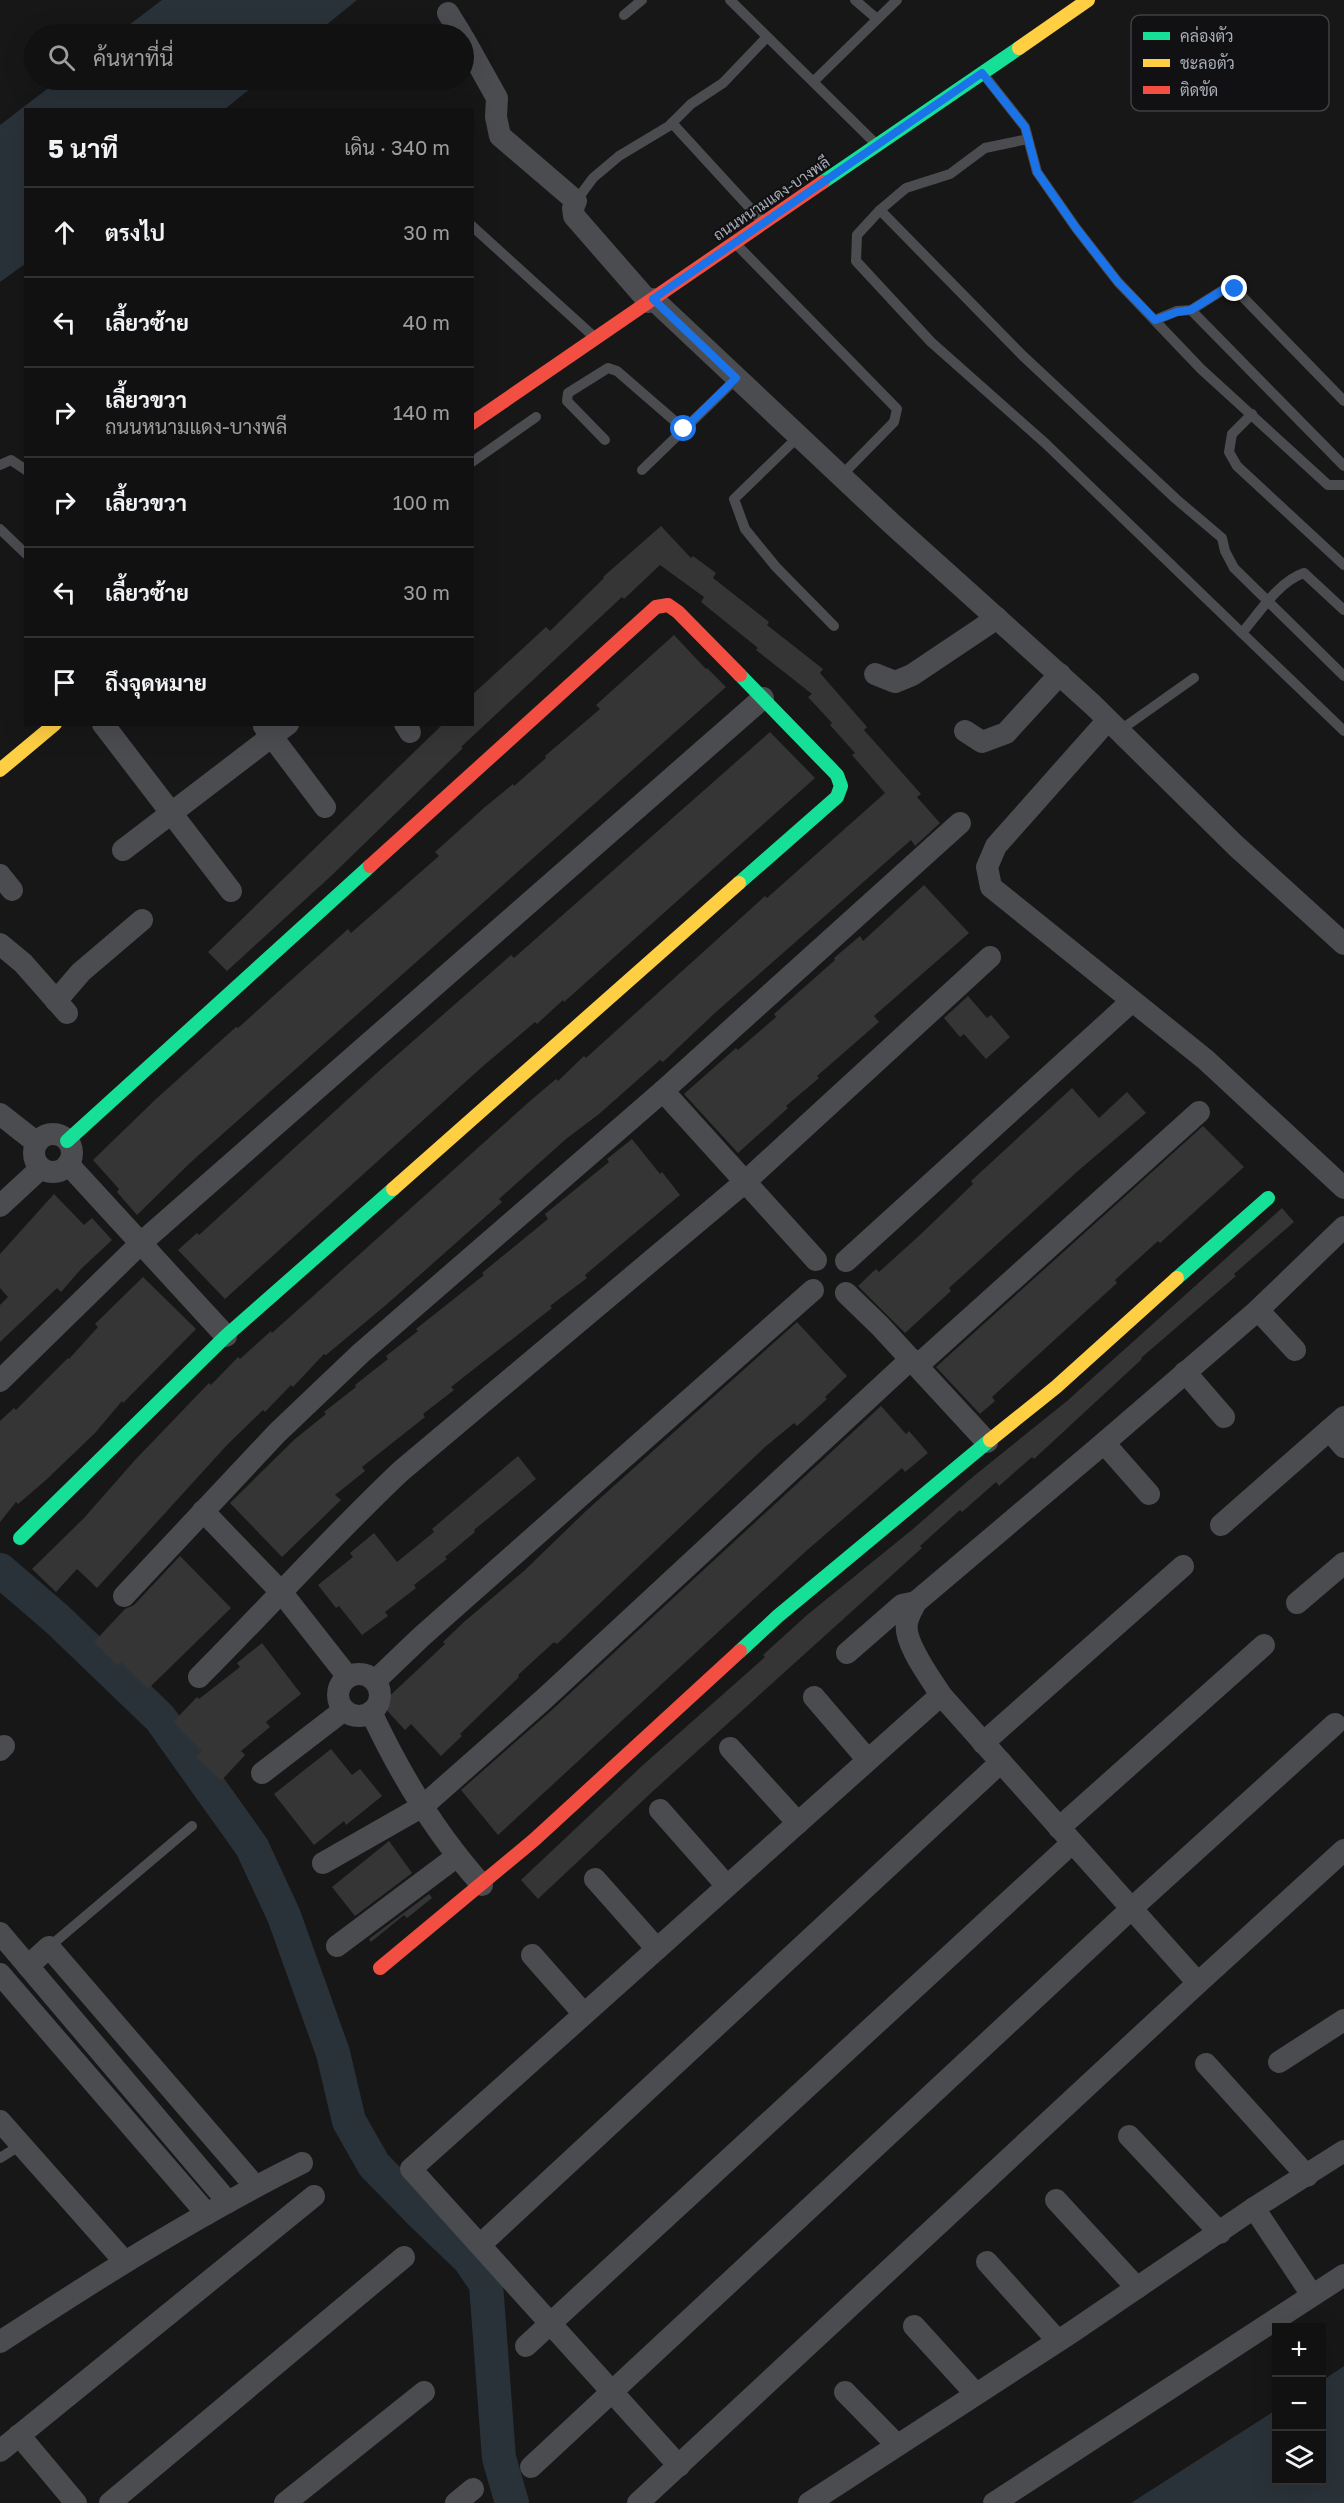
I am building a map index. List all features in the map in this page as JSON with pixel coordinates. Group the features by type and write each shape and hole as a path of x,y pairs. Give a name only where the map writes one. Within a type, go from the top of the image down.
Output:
{"street":[{"name":"ถนนหนามแดง-บางพลี","path":"474,422 1088,0"},
{"path":"448,12 455,24"},
{"path":"474,57 497,98 496,117 500,136 576,201 573,208 574,216 651,301 1094,705 1236,846 1344,944"},
{"path":"20,1538 226,1336 837,797 841,786 837,775 678,612 668,605 656,607 67,1141"},
{"path":"875,674 895,682 912,675 998,618"},
{"path":"965,731 982,742 1006,734 1060,674"},
{"path":"0,1381 141,1243 763,698"},
{"path":"0,770 53,726"},
{"path":"105,726 231,891"},
{"path":"1113,726 996,846 987,867 991,887 1206,1060 1344,1188"},
{"path":"123,850 171,814 274,729 325,807"},
{"path":"124,1596 277,1433 361,1353 663,1091 960,823"},
{"path":"0,944 23,963 62,1007 81,972 142,920"},
{"path":"199,1677 282,1593 355,1514 401,1471 746,1182 990,957"},
{"path":"846,1261 1132,1001"},
{"path":"663,1091 816,1260"},
{"path":"323,1863 423,1806 553,1691 914,1362 1198,1112"},
{"path":"0,1114 37,1143"},
{"path":"51,1135 57,1135 67,1141 71,1150 68,1164 58,1171 46,1171 41,1168 34,1153 37,1143 51,1135"},
{"path":"68,1164 226,1336"},
{"path":"0,1206 41,1168"},
{"path":"380,1968 482,1886 778,1616 1056,1387 1268,1198"},
{"path":"1197,1983 940,1695 907,1634 907,1623 916,1602 1258,1310 1344,1227"},
{"path":"830,1254 837,1255 846,1261 853,1277 846,1293 839,1298 826,1299 813,1290 808,1280 809,1272 816,1260 830,1254"},
{"path":"375,1681 430,1629 813,1290"},
{"path":"846,1293 914,1362 987,1442"},
{"path":"1258,1310 1295,1350"},
{"path":"1185,1372 1224,1417"},
{"path":"1221,1525 1337,1423 1344,1447"},
{"path":"1104,1443 1149,1494"},
{"path":"203,1511 282,1593 348,1677"},
{"path":"1297,1603 1344,1563"},
{"path":"983,1743 1183,1566"},
{"path":"847,1653 902,1605 916,1602"},
{"path":"526,2346 1264,1645"},
{"path":"359,1674 375,1681 380,1694 379,1701 372,1712 360,1716 344,1710 340,1705 339,1687 348,1677 359,1674"},
{"path":"680,2466 411,2169 940,1695"},
{"path":"814,1697 868,1760"},
{"path":"262,1773 344,1710"},
{"path":"372,1712 392,1757 456,1857 482,1886"},
{"path":"531,2467 1131,1909 1335,1724"},
{"path":"730,1748 798,1823"},
{"path":"480,2245 1001,1762"},
{"path":"660,1810 727,1886"},
{"path":"638,2503 1197,1983 1344,1850"},
{"path":"337,1946 456,1857"},
{"path":"595,1879 657,1949"},
{"path":"0,1933 228,2202"},
{"path":"28,1966 49,1947 255,2186"},
{"path":"532,1955 584,2014"},
{"path":"0,1974 207,2214"},
{"path":"1279,2062 1344,2020"},
{"path":"1206,2064 1307,2176"},
{"path":"0,2121 125,2262"},
{"path":"1129,2136 1220,2233"},
{"path":"809,2503 1220,2233 1254,2208 1344,2151"},
{"path":"0,2342 125,2262 255,2186 302,2163"},
{"path":"0,2451 314,2196"},
{"path":"1056,2200 1137,2288"},
{"path":"1254,2208 1312,2295"},
{"path":"110,2503 404,2258"},
{"path":"987,2262 1057,2340"},
{"path":"994,2503 1344,2275"},
{"path":"914,2326 975,2393"},
{"path":"285,2503 424,2392"},
{"path":"845,2392 897,2445"},
{"path":"19,2435 76,2503"}],"lane":[{"path":"624,15 642,0"},
{"path":"729,0 878,145"},
{"path":"855,0 877,20"},
{"path":"814,81 897,0"},
{"path":"576,201 593,178 619,156 656,135 691,104 723,83 767,37"},
{"path":"982,73 1025,127 1037,172 1043,182 1118,282 1201,369 1328,485 1344,485"},
{"path":"672,123 764,223"},
{"path":"1028,139 985,148 950,174 906,188 880,210 857,235 856,261 931,342 1046,443 1344,731"},
{"path":"880,210 1022,355 1176,499 1222,538 1225,551 1234,568 1344,676"},
{"path":"474,228 594,338"},
{"path":"735,243 897,409 894,422 841,476"},
{"path":"1155,320 1177,312 1191,310 1223,290 1235,289 1344,401"},
{"path":"1191,310 1344,466"},
{"path":"605,440 567,401 568,393 608,368 617,371 684,429"},
{"path":"642,470 736,378"},
{"path":"1252,414 1232,434 1229,452 1237,466 1344,565"},
{"path":"474,461 536,417"},
{"path":"799,436 734,499 745,529 776,567 834,626"},
{"path":"0,465 11,460 24,469"},
{"path":"0,529 24,552"},
{"path":"1242,633 1295,576 1304,573 1344,610"},
{"path":"1113,726 1194,678"},
{"path":"49,1947 192,1827"},
{"path":"0,2158 21,2145"}],"shaded area":[{"path":"162,0 357,0 327,24 130,24"},
{"path":"46,90 249,90 226,108 24,108 24,265 0,282 0,125"},
{"path":"1344,2366 1344,2503 1131,2503 1272,2413 1272,2485 1326,2485 1326,2378"}],"building":[{"path":"661,526 691,558 693,556 716,573 713,578 823,669 820,673 867,727 864,730 921,794 917,797 940,823 915,846 911,840 716,1012 663,1062 660,1060 599,1114 566,1139 499,1199 502,1202 386,1305 326,1355 324,1354 293,1387 291,1385 265,1412 263,1410 227,1445 97,1588 77,1569 56,1592 32,1569 84,1518 135,1460 209,1383 211,1385 238,1357 240,1359 271,1331 272,1333 530,1101 556,1079 558,1081 584,1056 586,1058 765,896 767,898 885,793 852,755 855,753 830,725 832,723 808,697 812,694 756,650 758,648 701,602 704,597 660,565 624,599 622,597 461,747 463,748 331,876 227,971 208,952 441,726 474,726 474,693 546,627 550,631 603,577"},
{"path":"674,635 726,687 191,1162 137,1215 117,1192 119,1189 93,1160 236,1027 238,1028 348,929 351,933 439,856 435,852 485,807 513,784 514,786 600,709 596,705"},
{"path":"770,732 815,778 564,1002 563,1000 537,1024 535,1022 482,1067 225,1299 178,1250 197,1233 199,1235 380,1070 511,955 514,958"},
{"path":"924,885 969,933 874,1016 879,1022 817,1076 819,1078 786,1106 788,1108 738,1153 684,1094 736,1048 738,1050 776,1017 774,1014 835,960 834,958 860,936 863,941"},
{"path":"968,996 987,1018 991,1015 1010,1037 986,1059 964,1034 960,1037 944,1018"},
{"path":"1072,1088 1099,1118 1127,1092 1146,1113 1079,1170 949,1288 951,1291 905,1333 858,1286 876,1269 879,1272 921,1234 973,1184 971,1181"},
{"path":"1203,1126 1244,1167 1160,1243 1158,1241 1115,1280 1117,1283 992,1397 995,1401 980,1414 936,1367"},
{"path":"632,1139 680,1195 585,1275 587,1278 550,1306 552,1308 451,1387 454,1390 423,1414 425,1417 362,1467 365,1471 335,1495 341,1500 282,1557 230,1503 295,1439 326,1414 324,1412 388,1359 386,1356 418,1331 416,1329 484,1275 482,1273 548,1219 545,1214 609,1162 607,1159"},
{"path":"54,1194 84,1225 92,1218 112,1240 81,1269 61,1292 57,1288 0,1342 0,1305 8,1297 0,1288 0,1254"},
{"path":"1282,1208 1294,1222 1234,1274 1236,1276 1141,1358 1034,1459 1032,1457 999,1486 996,1482 962,1512 960,1510 920,1546 922,1548 652,1792 538,1899 521,1880 643,1765 765,1657 763,1655 807,1615 1067,1401"},
{"path":"143,1277 196,1329 123,1403 122,1401 95,1433 46,1480 18,1504 16,1502 0,1522 0,1421 14,1408 16,1410 69,1359 98,1327 95,1324"},
{"path":"797,1322 847,1376 825,1397 827,1399 797,1426 794,1423 765,1447 557,1644 554,1642 518,1675 519,1677 460,1734 462,1736 441,1756 411,1724 405,1730 381,1704 445,1644 443,1642 464,1622 525,1570 587,1510"},
{"path":"881,1406 906,1434 909,1431 928,1453 905,1472 902,1468 805,1552 498,1835 461,1790 553,1709"},
{"path":"518,1456 536,1479 474,1530 475,1532 445,1557 447,1559 414,1585 416,1588 385,1612 388,1616 362,1635 339,1606 336,1608 318,1585 353,1557 350,1553 374,1533 397,1562 434,1532 432,1529"},
{"path":"180,1556 231,1608 148,1689 121,1662 118,1666 94,1642 125,1609 134,1605"},
{"path":"262,1643 301,1694 266,1722 270,1727 241,1751 245,1755 221,1781 196,1757 202,1751 173,1722 197,1697 199,1699 240,1667 237,1663"},
{"path":"331,1749 352,1775 360,1769 382,1796 346,1825 344,1821 314,1845 274,1794"},
{"path":"389,1841 412,1873 355,1916 332,1887"},
{"path":"429,1894 432,1898 407,1918 404,1915 371,1942 369,1939"}],"waterway":[{"path":"0,1570 57,1619 160,1718 252,1847 284,1916 333,2053 349,2121 374,2165 469,2259 486,2284 499,2458 512,2503"}],"traffic: fast":[{"path":"823,182 1019,48"},
{"path":"739,883 837,797 841,786 837,775 740,675"},
{"path":"67,1141 370,866"},
{"path":"20,1538 226,1336 393,1189"},
{"path":"1177,1278 1268,1198"},
{"path":"740,1651 778,1616 990,1440"}],"traffic: slow":[{"path":"1019,48 1088,0"},
{"path":"0,770 53,726"},
{"path":"393,1189 739,883"},
{"path":"990,1440 1056,1387 1177,1278"}],"traffic: jam":[{"path":"474,422 823,182"},
{"path":"370,866 656,607 668,605 678,612 740,675"},
{"path":"380,1968 534,1840 740,1651"}],"route":[{"path":"684,429 736,378 653,299 982,73 1025,127 1037,172 1076,228 1118,282 1155,320 1177,312 1191,310 1223,290 1235,289"}]}
